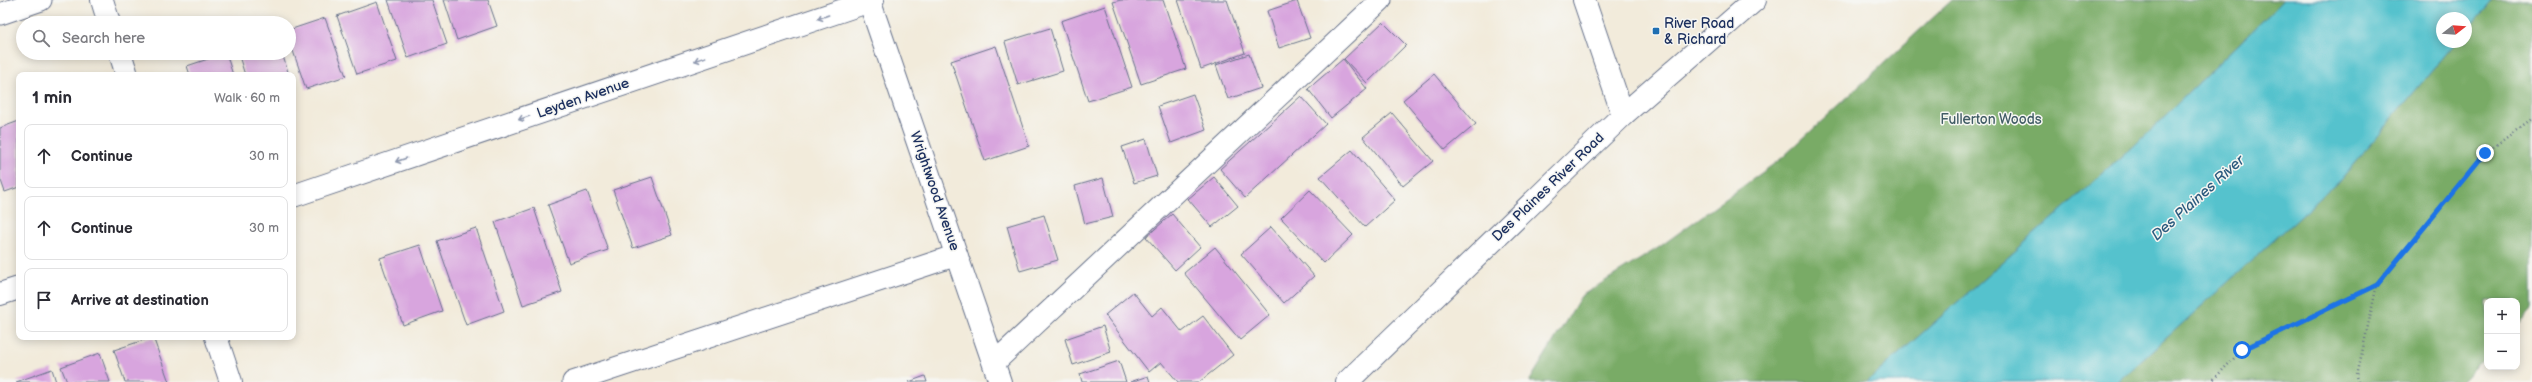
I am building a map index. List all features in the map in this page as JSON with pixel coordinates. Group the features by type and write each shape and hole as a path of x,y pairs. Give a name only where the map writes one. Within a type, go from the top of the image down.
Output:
{"street":[{"path":"102,0 107,16"},
{"name":"Wrightwood Avenue","path":"871,0 997,373"},
{"name":"Leyden Avenue","path":"296,195 871,0"},
{"path":"1584,0 1623,115"},
{"name":"Des Plaines River Road","path":"1347,382 1623,115 1755,0"},
{"path":"122,60 126,72"},
{"path":"0,294 16,289"},
{"path":"217,340 231,382"}],"lane":[{"path":"0,14 41,0"},
{"path":"997,373 1381,0"},
{"path":"573,382 957,255"}],"path":[{"path":"2211,382 2242,350 2377,285 2485,153 2532,119"},
{"path":"2358,382 2357,374 2377,285"}],"green space":[{"name":"Fullerton Woods","path":"1952,0 2284,0 2133,147 1867,382 1529,382 1581,296 1658,248 1782,158"},
{"path":"2492,0 2532,0 2532,309 2520,322 2520,298 2484,298 2484,358 2460,382 2118,382 2341,179 2451,48 2472,48 2472,24"}],"water":[{"name":"Des Plaines River","path":"2284,0 2492,0 2472,24 2472,12 2436,12 2436,48 2451,48 2341,179 2118,382 1867,382 2133,147"}],"building":[{"path":"388,0 432,0 447,44 408,58"},
{"path":"444,0 488,0 497,26 457,40"},
{"path":"1121,0 1163,0 1186,69 1141,84 1113,2"},
{"path":"1178,0 1227,0 1245,53 1201,69"},
{"path":"1297,1 1310,38 1279,48 1267,11"},
{"path":"377,2 397,61 357,74 337,16"},
{"path":"1105,6 1132,87 1088,101 1061,21"},
{"path":"325,18 346,76 306,89 296,60 296,28"},
{"path":"1383,22 1406,45 1367,83 1344,59"},
{"path":"1050,28 1063,71 1018,85 1005,42"},
{"path":"996,46 1029,146 985,161 951,61"},
{"path":"1249,54 1261,88 1228,99 1216,65"},
{"path":"1343,59 1367,89 1331,118 1308,89"},
{"path":"205,60 228,60 232,72 189,72 187,66"},
{"path":"240,60 284,60 288,72 244,72"},
{"path":"1434,74 1476,124 1445,150 1403,100"},
{"path":"1193,94 1206,130 1171,143 1158,106"},
{"path":"1301,96 1326,124 1245,198 1220,169"},
{"path":"1392,113 1433,161 1403,186 1363,137"},
{"path":"16,122 16,188 5,192 0,178 0,128"},
{"path":"1146,139 1157,176 1134,183 1122,147"},
{"path":"1352,150 1395,200 1365,227 1320,177"},
{"path":"652,177 672,235 633,248 613,190"},
{"path":"1214,177 1238,206 1212,227 1188,199"},
{"path":"1103,178 1113,217 1085,224 1075,186"},
{"path":"1310,190 1353,235 1324,263 1281,218"},
{"path":"587,191 608,250 569,263 548,205"},
{"path":"534,208 562,292 523,305 495,222"},
{"path":"1172,214 1200,247 1175,270 1146,237"},
{"path":"1044,215 1058,260 1020,271 1007,226"},
{"path":"1271,227 1314,276 1284,303 1241,254"},
{"path":"476,228 504,311 466,325 437,241"},
{"path":"420,245 442,311 403,325 380,258"},
{"path":"1215,247 1270,315 1240,340 1184,273"},
{"path":"1133,292 1152,316 1162,307 1182,332 1203,316 1233,355 1199,382 1178,382 1161,362 1149,372 1105,315"},
{"path":"1103,326 1111,352 1073,365 1065,339"},
{"path":"144,340 154,340 169,382 125,382 114,350"},
{"path":"100,353 110,382 67,382 61,367"},
{"path":"1119,361 1126,382 1082,382 1080,374"},
{"path":"52,369 56,382 16,382"},
{"path":"925,376 927,382 909,382"},
{"path":"1148,376 1150,382 1130,382"}],"place":[{"name":"River Road & Richard","path":"1656,31"}],"route":[{"path":"2242,350 2377,285 2485,153"}]}
